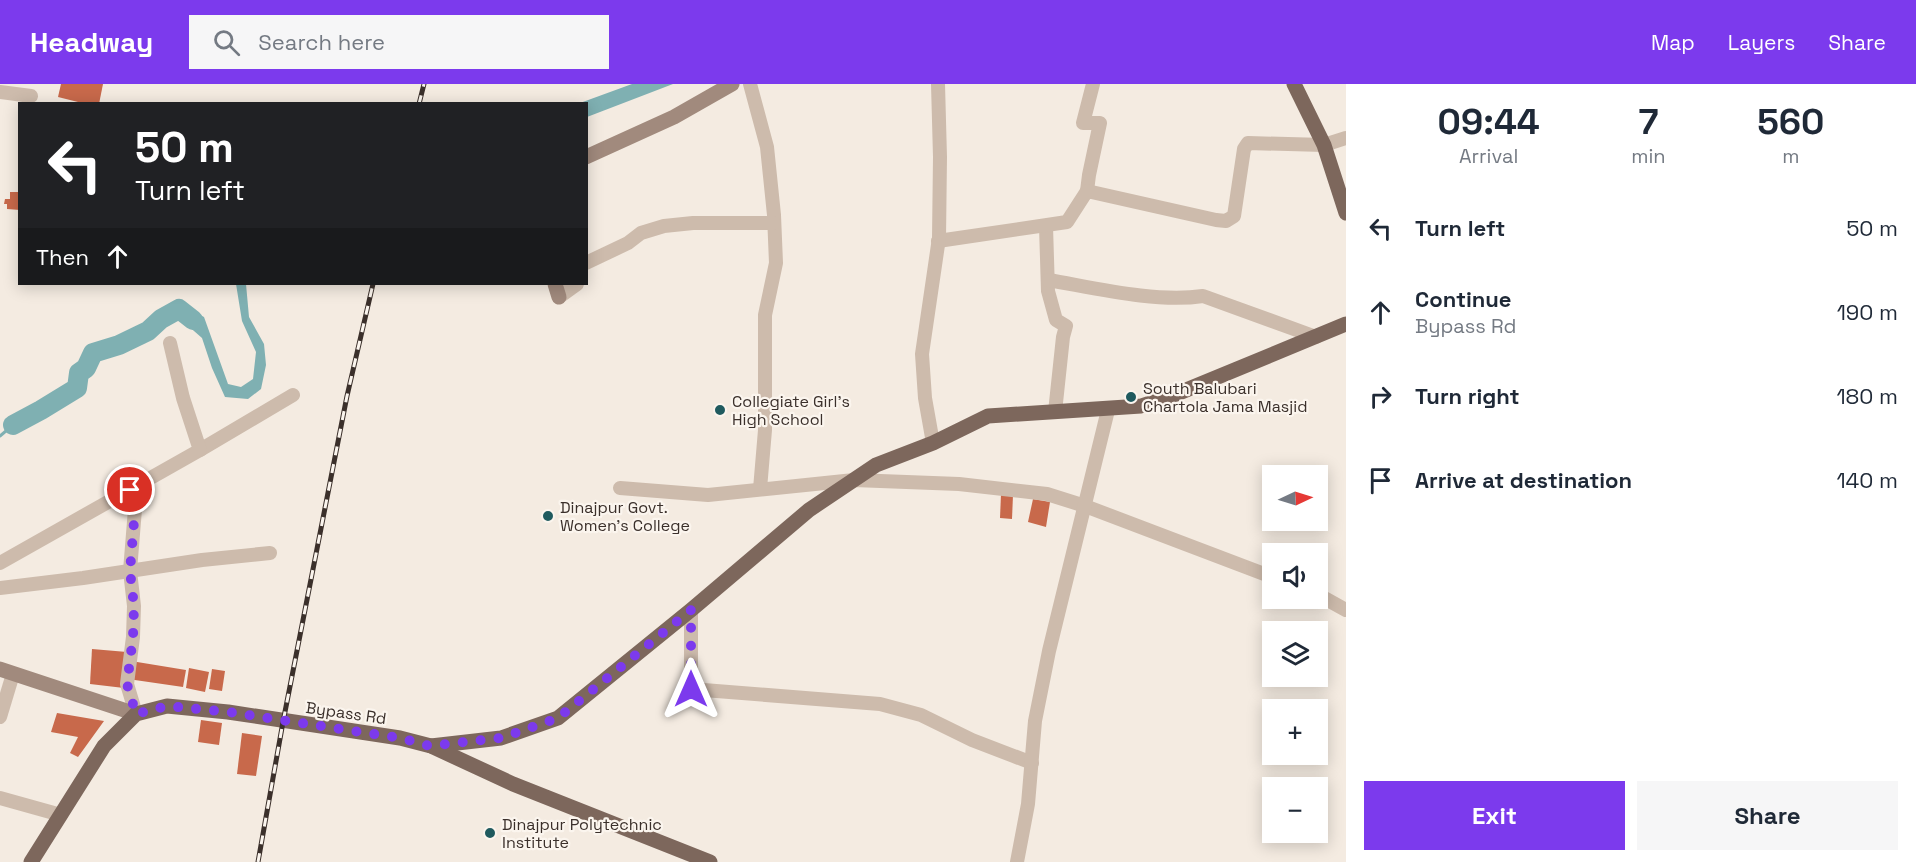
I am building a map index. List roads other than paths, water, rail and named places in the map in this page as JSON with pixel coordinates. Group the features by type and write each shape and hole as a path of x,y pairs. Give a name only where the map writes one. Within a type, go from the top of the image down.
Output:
{"main road":[{"path":"1294,84 1324,145 1346,213"},
{"path":"430,746 501,738 558,718 809,510 876,465 933,443 988,416 1108,410 1141,406 1174,395 1346,324"},
{"name":"Bypass Rd","path":"136,714 167,706 228,712 400,738 430,746 513,784 710,862"},
{"path":"31,862 104,746 136,714"}],"street":[{"path":"588,156 674,117 732,84"},
{"path":"750,84 753,88 767,147 776,263 765,315 765,430 760,489"},
{"path":"933,443 925,398 922,354 938,241 940,157 938,84"},
{"path":"938,241 1067,222 1087,191 1100,123 1083,123 1093,84"},
{"path":"0,92 32,95"},
{"path":"1087,191 1226,221 1234,216 1244,148 1248,143 1324,145 1346,138"},
{"path":"588,262 628,243 641,233 664,226 693,223 774,223"},
{"path":"1046,226 1048,291 1056,320 1066,326 1055,412"},
{"path":"1048,280 1131,294 1188,298 1203,296 1316,337"},
{"path":"557,290 574,285"},
{"path":"170,343 183,398 200,450"},
{"path":"0,563 293,395"},
{"path":"1017,862 1028,804 1035,721 1049,651 1108,410"},
{"path":"620,488 708,495 854,480 959,484 1025,491 1047,494 1085,506 1262,573"},
{"path":"130,490 135,509 130,571 134,606 127,684 136,714"},
{"path":"0,588 270,553"},
{"path":"1328,600 1346,610"},
{"path":"691,610 691,689 880,704 921,715 972,740 1032,763"},
{"path":"0,717 7,671 136,714"},
{"path":"0,798 61,815"}],"water":[{"path":"632,84 673,84 588,117 588,102 583,102"},
{"path":"236,285 246,285 249,317 264,344 266,365 261,389 248,399 225,397 202,338 186,324 184,306 204,317 228,384 241,387 253,379 256,352 242,321"}],"waterway":[{"path":"13,425 77,388 79,373 86,368 93,353 119,345 148,331 161,319 179,309 193,320"},
{"path":"0,436 13,425"}],"railway":[{"path":"420,102 424,84"},
{"path":"258,862 347,396 373,285"}],"place":[{"name":"South Balubari Chartola Jama Masjid","path":"1131,397"},
{"name":"Collegiate Girl's High School","path":"720,410"},
{"name":"Dinajpur Govt. Women's College","path":"548,516"},
{"name":"Dinajpur Polytechnic Institute","path":"490,833"}]}
